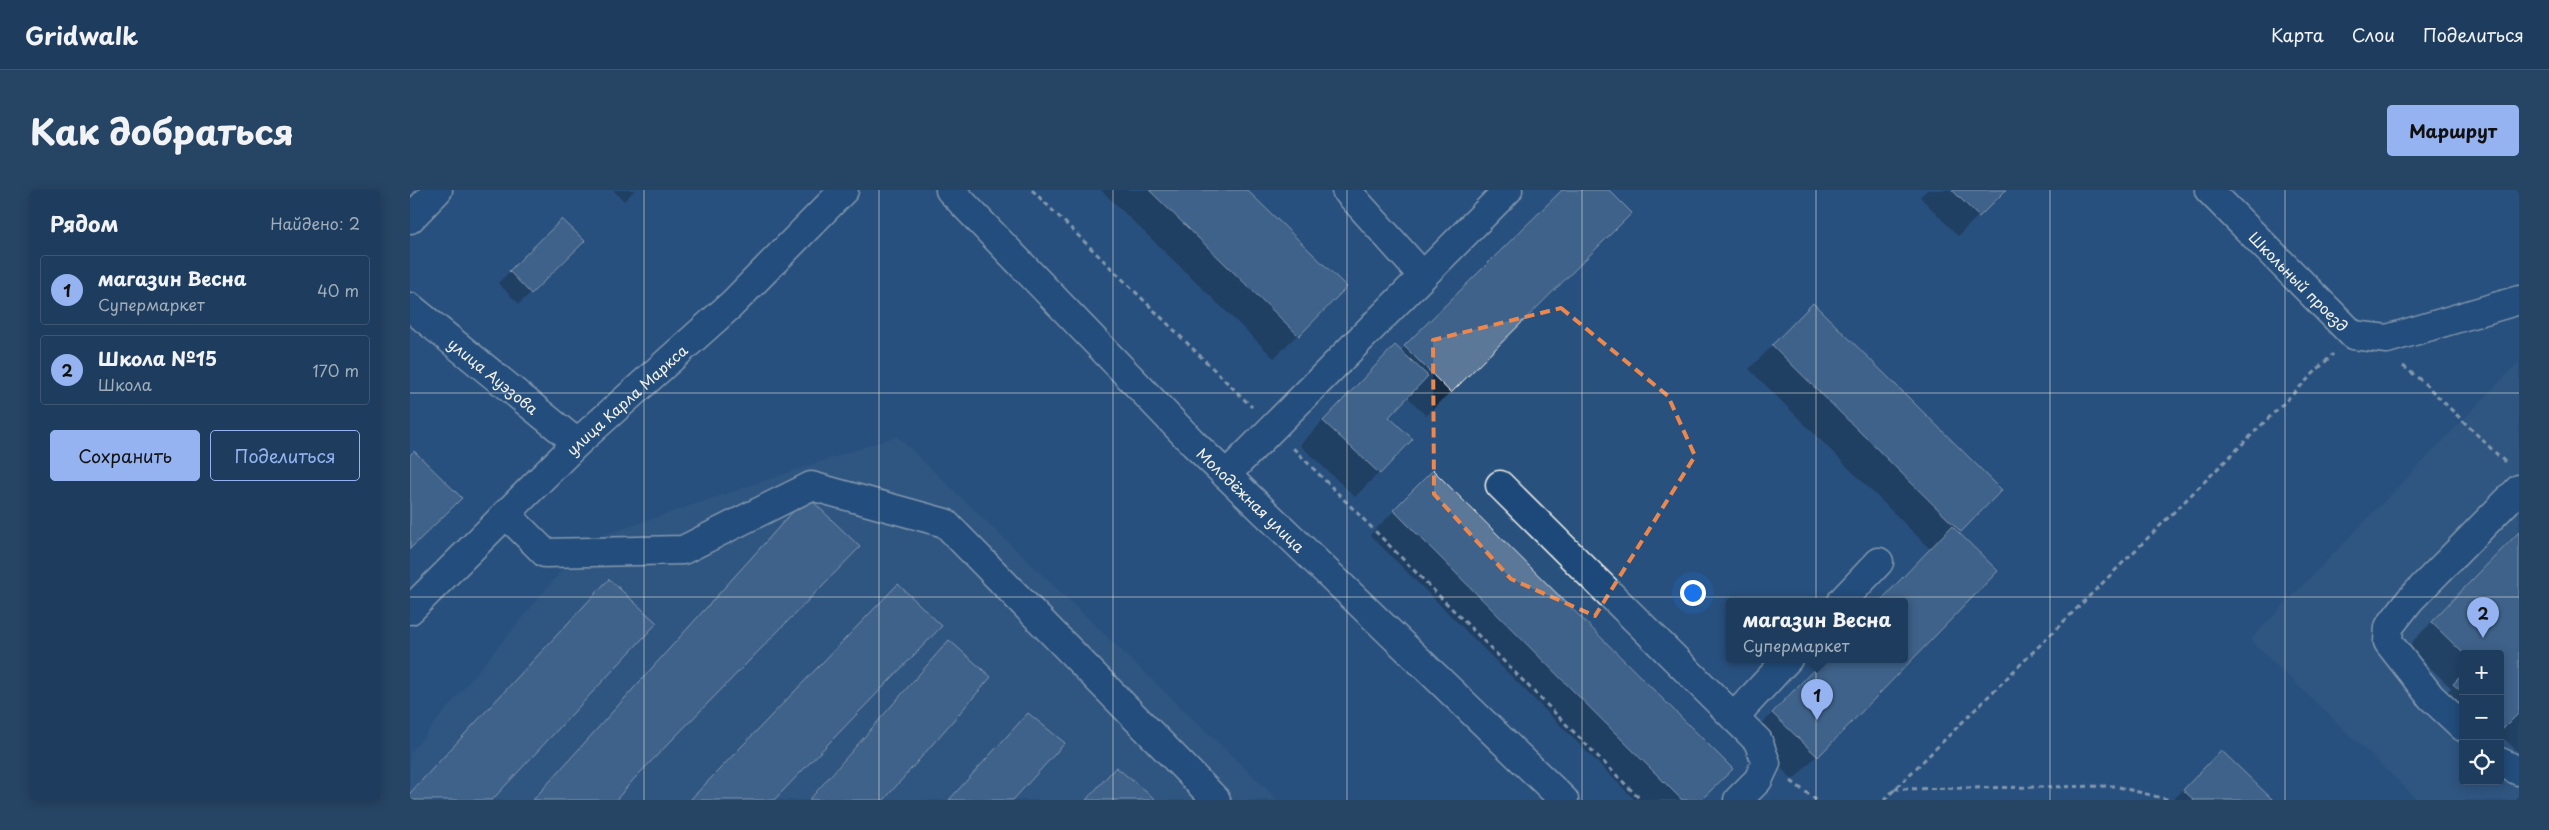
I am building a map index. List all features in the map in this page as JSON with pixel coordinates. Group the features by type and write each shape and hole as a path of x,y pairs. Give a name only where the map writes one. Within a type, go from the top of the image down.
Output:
{"street":[{"path":"410,219 438,190"},
{"name":"улица Карла Маркса","path":"410,610 577,443 732,304 844,190"},
{"name":"Молодёжная улица","path":"950,190 1226,475 1564,800"},
{"path":"1346,190 1423,276"},
{"path":"1226,475 1508,190"},
{"name":"Школьный проезд","path":"2208,190 2353,334 2387,339 2519,300"},
{"name":"улица Ауэзова","path":"410,307 577,443"},
{"path":"2459,723 2430,697 2388,642 2390,627 2410,600 2516,479"},
{"path":"1500,485 1758,741 1766,763 1758,780 1738,800"},
{"path":"506,514 545,553 683,550 811,486 945,523 1216,800"},
{"path":"1845,598 1879,562"},
{"path":"1734,717 1784,663"},
{"path":"2504,764 2519,771"}],"path":[{"path":"1032,190 1452,607 1641,800"},
{"path":"1884,800 2353,334"},
{"path":"2387,339 2392,356 2422,381 2516,479"},
{"path":"1894,789 2115,786 2170,800"}],"highlighted area":[{"path":"1561,308 1668,396 1695,456 1595,616 1511,579 1434,494 1433,340"}],"shaded area":[{"path":"2519,362 2519,800 2418,800 2250,640"},
{"path":"897,436 1278,800 410,800 410,753 586,541"}],"building":[{"path":"1149,190 1247,190 1347,287 1299,336"},
{"path":"1562,190 1609,190 1632,213 1451,393 1404,346"},
{"path":"1952,190 2006,190 1979,217"},
{"path":"562,219 585,241 531,294 509,271"},
{"path":"1813,303 2002,490 1961,532 1772,345"},
{"path":"1395,345 1428,376 1389,417 1413,439 1380,474 1323,421"},
{"path":"414,451 462,498 410,549 410,455"},
{"path":"1433,470 1733,769 1701,800 1682,800 1393,510"},
{"path":"807,496 860,547 633,780 616,800 533,800"},
{"path":"1952,526 1998,571 1818,757 1772,713 1820,663 1908,663 1908,598 1883,598"},
{"path":"2519,532 2519,713 2504,728 2504,650 2460,650 2431,622"},
{"path":"609,579 657,623 492,800 410,800 410,793"},
{"path":"898,584 942,626 774,800 690,800"},
{"path":"949,640 991,677 884,800 809,800"},
{"path":"2459,678 2459,689 2453,684"},
{"path":"1028,713 1065,743 1013,800 949,800"},
{"path":"2221,750 2273,800 2194,800 2183,790"},
{"path":"1116,767 1156,800 1086,800"}],"place":[{"name":"Школа №15","path":"2483,638"},
{"name":"магазин Весна","path":"1817,720"}]}
